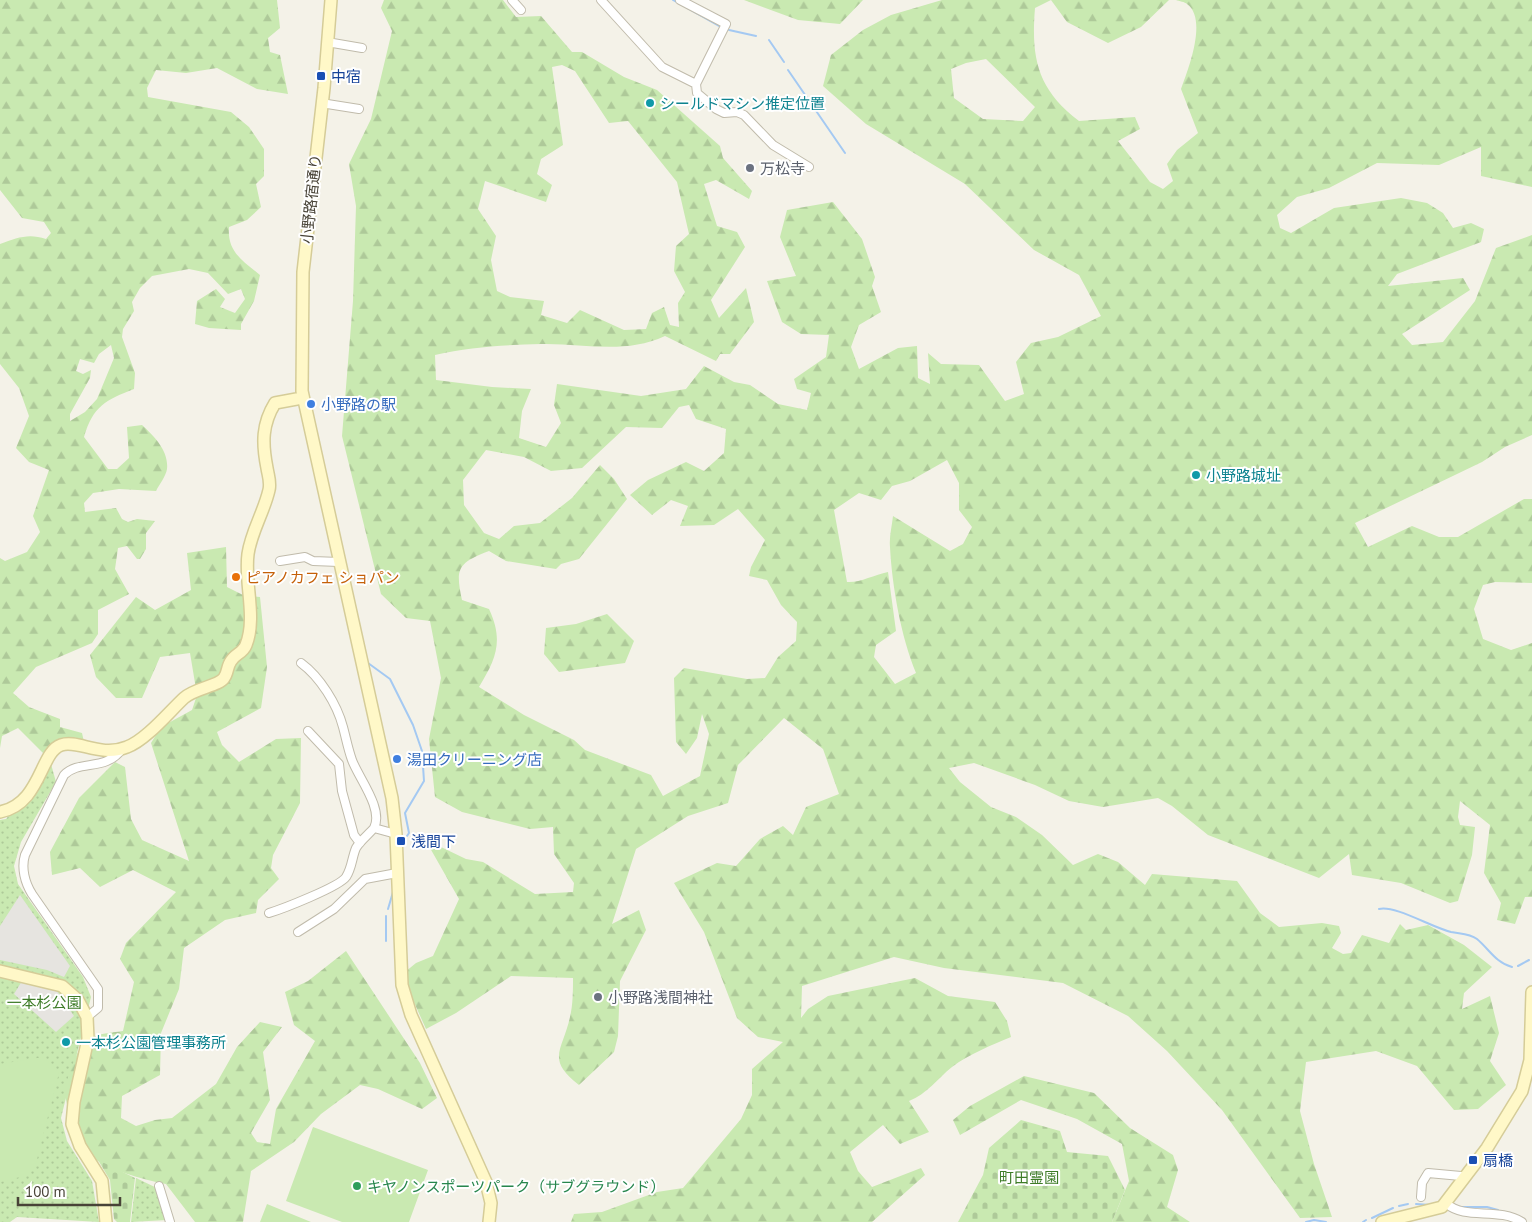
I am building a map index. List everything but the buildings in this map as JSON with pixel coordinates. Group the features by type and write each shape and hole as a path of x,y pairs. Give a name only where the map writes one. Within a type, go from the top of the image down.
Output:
{"street":[{"name":"小野路宿通り","path":"331,0 303,272 302,398 392,798 396,834 400,968 406,1000 486,1182 491,1203 489,1222"},
{"path":"512,0 521,10"},
{"path":"601,0 662,67 696,84"},
{"path":"680,0 726,24 696,84 697,93 716,109 724,113 737,112 744,115 773,145 809,167"},
{"path":"327,42 362,48"},
{"path":"322,102 359,109"},
{"path":"87,1017 98,1008 98,989 30,890 24,871 24,859 52,797 66,773 76,768 106,762 123,748 140,738 191,692 221,681 230,662 246,645 250,618 247,558 270,485 263,444 266,421 275,403 302,398"},
{"path":"280,561 304,557 313,561 339,562"},
{"path":"269,913 293,905 303,898 341,883 347,875 356,847 374,828 376,821 370,793 352,762 341,721 325,689 301,663"},
{"path":"308,731 339,764 342,791 354,835 360,843"},
{"path":"0,812 16,806 24,799 40,776 51,752 57,746 71,744 102,751 123,748"},
{"path":"374,828 396,834"},
{"path":"298,932 334,908 366,879 397,873"},
{"path":"0,971 62,986 78,1000 87,1017 88,1039 74,1102 72,1124 80,1146 102,1180 106,1222"},
{"path":"1382,1222 1435,1211 1447,1204 1508,1114 1527,1077 1530,1060 1532,992"},
{"path":"1423,1192 1428,1173 1465,1178"},
{"path":"159,1186 170,1222"},
{"path":"1447,1204 1457,1211 1485,1212 1512,1217 1522,1222"}],"green space":[{"path":"0,0 277,0 280,28 268,38 270,52 280,55 288,94 257,89 217,68 186,73 156,70 147,88 148,97 231,112 249,127 264,149 264,176 256,184 261,207 247,220 229,227 230,243 233,249 242,260 260,275 254,301 241,324 241,330 209,328 195,324 197,301 216,289 225,299 220,307 235,313 245,299 241,289 228,294 208,273 189,269 152,276 140,288 132,302 134,311 123,329 122,337 135,373 134,389 108,401 96,411 84,437 108,469 117,469 129,458 127,427 142,425 156,439 163,450 166,456 167,469 156,491 119,489 93,493 84,503 85,512 116,508 122,519 128,522 137,519 155,521 146,533 146,549 140,559 137,559 127,546 118,548 115,569 129,594 98,610 98,634 92,643 36,667 13,693 29,707 60,719 60,727 82,733 84,742 60,739 43,753 18,728 2,736 0,748 0,558 5,561 27,552 40,532 33,516 49,470 29,462 16,448 29,416 19,388 0,364 0,244 28,236 46,239 51,233 44,222 22,218 0,190","holes":["111,345 114,358 97,399 85,412 70,421 70,414 90,378 91,370 83,374 76,371 80,359 94,363 99,354"]},
{"path":"384,0 503,0 516,17 541,16 572,52 582,52 624,77 657,90 720,146 723,158 752,191 749,199 716,180 704,184 717,226 737,232 745,247 711,300 719,318 746,288 754,322 730,354 720,354 716,361 665,336 650,342 619,347 557,344 514,345 474,348 435,355 436,380 492,387 531,389 522,411 519,438 546,447 561,423 554,405 557,384 641,396 686,389 704,366 734,382 750,385 778,404 807,410 811,393 797,389 794,379 826,357 829,335 801,334 782,322 767,281 796,276 780,237 787,210 833,202 862,239 875,277 872,286 881,312 859,325 851,347 859,369 898,348 917,346 918,378 930,384 928,353 941,364 979,365 1005,401 1024,394 1016,362 1031,343 1058,337 1101,316 1079,275 1034,250 965,184 866,124 823,86 831,55 863,30 891,15 942,0 1051,0 1035,8 1034,42 1036,57 1046,84 1054,97 1079,121 1135,117 1140,129 1118,141 1150,182 1163,189 1173,181 1167,164 1177,150 1198,133 1181,89 1192,58 1196,21 1193,11 1187,4 1176,0 1532,0 1532,187 1481,176 1481,147 1439,165 1377,163 1329,188 1297,197 1277,215 1280,228 1291,233 1334,208 1401,198 1427,203 1443,213 1453,228 1471,223 1484,229 1481,242 1397,274 1388,286 1463,278 1470,290 1402,334 1412,345 1443,342 1475,301 1496,248 1532,235 1532,435 1505,447 1482,462 1355,523 1368,547 1412,526 1439,537 1458,537 1524,499 1532,499 1532,583 1495,582 1483,585 1474,609 1483,639 1511,650 1532,643 1532,897 1525,897 1515,924 1497,920 1501,903 1484,873 1490,825 1460,801 1458,817 1460,825 1475,827 1472,855 1458,901 1450,903 1401,883 1352,875 1349,854 1319,878 1208,835 1172,806 1158,798 1103,807 1069,801 1035,785 974,763 949,768 960,782 991,807 1016,817 1042,835 1073,865 1098,854 1118,862 1145,885 1152,874 1237,881 1260,913 1279,927 1322,923 1339,926 1341,933 1332,948 1343,954 1351,953 1362,935 1389,943 1400,924 1406,930 1428,925 1464,945 1492,967 1464,993 1462,1009 1490,996 1499,1033 1490,1061 1506,1085 1478,1109 1454,1110 1417,1066 1376,1051 1306,1062 1300,1111 1314,1164 1332,1217 1300,1218 1222,1110 1167,1051 1128,1016 1063,983 944,968 894,957 802,986 801,1018 808,1009 828,996 915,978 948,996 995,1002 1007,1021 1011,1037 959,1062 927,1090 909,1101 929,1132 900,1144 883,1125 850,1152 858,1171 872,1187 921,1168 925,1175 872,1222 571,1222 574,1214 602,1212 657,1192 683,1188 741,1119 752,1095 752,1069 783,1042 758,1037 737,1018 704,932 674,883 717,863 736,866 760,839 783,826 793,835 806,807 839,794 823,749 784,718 738,765 728,803 688,816 636,849 612,924 639,910 646,930 620,981 618,1036 614,1052 579,1085 562,1068 559,1061 559,1054 571,1012 573,978 511,976 456,1013 426,1029 413,1000 405,972 416,963 433,956 459,899 430,848 441,847 466,859 483,862 535,894 573,892 574,883 554,854 553,827 530,829 462,812 435,797 429,739 441,678 430,621 406,618 381,594 342,436 353,301 356,206 349,164 371,119 392,31 381,8","holes":["986,59 1035,107 1023,121 983,119 954,98 951,69 966,63","562,65 575,71 609,123 628,121 677,182 689,234 676,246 674,271 685,292 678,303 679,327 670,325 664,307 652,313 646,329 624,330 580,310 567,323 541,315 544,301 510,297 497,291 491,260 496,236 478,209 485,181 546,202 552,185 537,174 541,159 563,145 552,67","689,405 696,419 726,429 724,453 704,471 686,462 648,480 630,495 652,515 671,500 688,506 680,526 714,525 738,509 765,540 751,567 749,576 767,580 781,605 797,622 796,641 778,657 765,678 747,679 684,668 674,678 676,742 686,754 697,738 702,714 709,734 700,776 663,796 651,775 585,750 574,740 524,715 479,687 494,658 497,640 496,631 489,609 462,600 459,574 465,563 489,551 506,561 556,569 561,564 579,559 627,499 614,479 600,465 572,498 540,523 514,526 499,539 484,533 464,505 463,480 486,450 524,457 551,471 582,468 626,427 662,428 679,407","947,460 959,483 959,510 972,527 963,544 950,551 893,516 890,543 895,595 906,644 916,673 895,684 874,657 876,645 896,631 888,572 862,580 847,582 834,510 859,493 881,500 892,486 910,481"]},
{"path":"744,0 863,0 840,24 798,20"},
{"path":"1051,0 1169,0 1141,27 1108,43 1067,22"},
{"path":"226,547 227,587 245,596 260,597 267,667 261,708 217,732 222,745 239,762 276,739 301,738 300,803 273,855 271,868 279,879 258,900 256,913 225,920 184,948 179,989 161,1033 160,1075 122,1096 121,1118 136,1126 155,1120 172,1118 216,1084 237,1047 260,1022 282,1027 263,1052 270,1100 251,1133 257,1142 270,1144 276,1109 315,1041 294,1025 285,992 308,981 346,951 420,1063 437,1098 422,1109 378,1089 360,1085 321,1114 294,1142 251,1171 243,1222 195,1222 166,1184 136,1177 114,1169 88,1154 84,1149 69,1113 65,1096 70,1071 76,1056 86,1041 95,1036 123,1031 134,982 120,959 126,943 176,892 133,870 100,887 80,868 52,875 50,852 79,798 115,762 125,767 131,819 142,840 189,861 151,743 161,727 192,710 197,695 190,653 160,657 142,698 116,698 96,677 90,655 136,597 155,610 191,590 187,553"},
{"path":"607,614 634,641 625,663 559,672 544,654 546,628 576,624"},
{"name":"一本杉公園","path":"51,764 56,782 21,842 14,866 18,884 83,977 91,997 61,1118 67,1141 92,1181 99,1222 17,1217 10,1222 0,1222 0,820 6,819"},
{"path":"44,1057 59,1073 35,1167 20,1177 0,1182 0,1064"},
{"path":"1024,1076 1094,1093 1130,1128 1173,1155 1178,1170 1167,1207 1190,1222 1112,1222 1129,1181 1122,1144 1077,1119 1021,1100 960,1135 953,1120 970,1106"},
{"name":"町田霊園","path":"1021,1120 1060,1131 1067,1152 1108,1156 1125,1190 1112,1222 958,1222 983,1175 989,1148"},
{"name":"キヤノンスポーツパーク（サブグラウンド）","path":"313,1127 428,1170 409,1222 342,1222 286,1201"},
{"path":"98,1160 135,1178 130,1222 117,1222 114,1219 110,1180"},
{"path":"136,1178 159,1189 167,1220 131,1222"},
{"path":"267,1204 311,1222 260,1222"}],"shaded area":[{"path":"20,895 70,966 64,977 47,970 0,960 0,926"},
{"path":"22,981 57,991 74,1016 56,1032 14,994"}],"waterway":[{"path":"673,0 719,26"},
{"path":"729,30 756,36"},
{"path":"769,40 784,62"},
{"path":"788,70 845,153"},
{"path":"368,663 390,679 413,725 422,751 424,781 405,813 409,833 407,836"},
{"path":"388,909 393,892"},
{"path":"1379,909 1394,910 1451,932 1471,936 1477,939 1497,959 1512,967"},
{"path":"386,916 386,941"},
{"path":"1518,966 1529,960"},
{"path":"1399,1206 1408,1204"},
{"path":"1416,1204 1431,1205"},
{"path":"1461,1207 1487,1207 1498,1210"},
{"path":"1372,1218 1393,1208"},
{"path":"1306,1222 1314,1220 1326,1222"}],"place":[{"name":"中宿","path":"321,76"},
{"name":"シールドマシン推定位置","path":"650,103"},
{"name":"万松寺","path":"750,168"},
{"name":"小野路の駅","path":"311,404"},
{"name":"小野路城址","path":"1196,475"},
{"name":"ピアノカフェ ショパン","path":"236,577"},
{"name":"湯田クリーニング店","path":"397,759"},
{"name":"浅間下","path":"401,841"},
{"name":"小野路浅間神社","path":"598,997"},
{"name":"一本杉公園管理事務所","path":"66,1042"},
{"name":"扇橋","path":"1473,1160"},
{"name":"キヤノンスポーツパーク（サブグラウンド）","path":"357,1186"}]}
